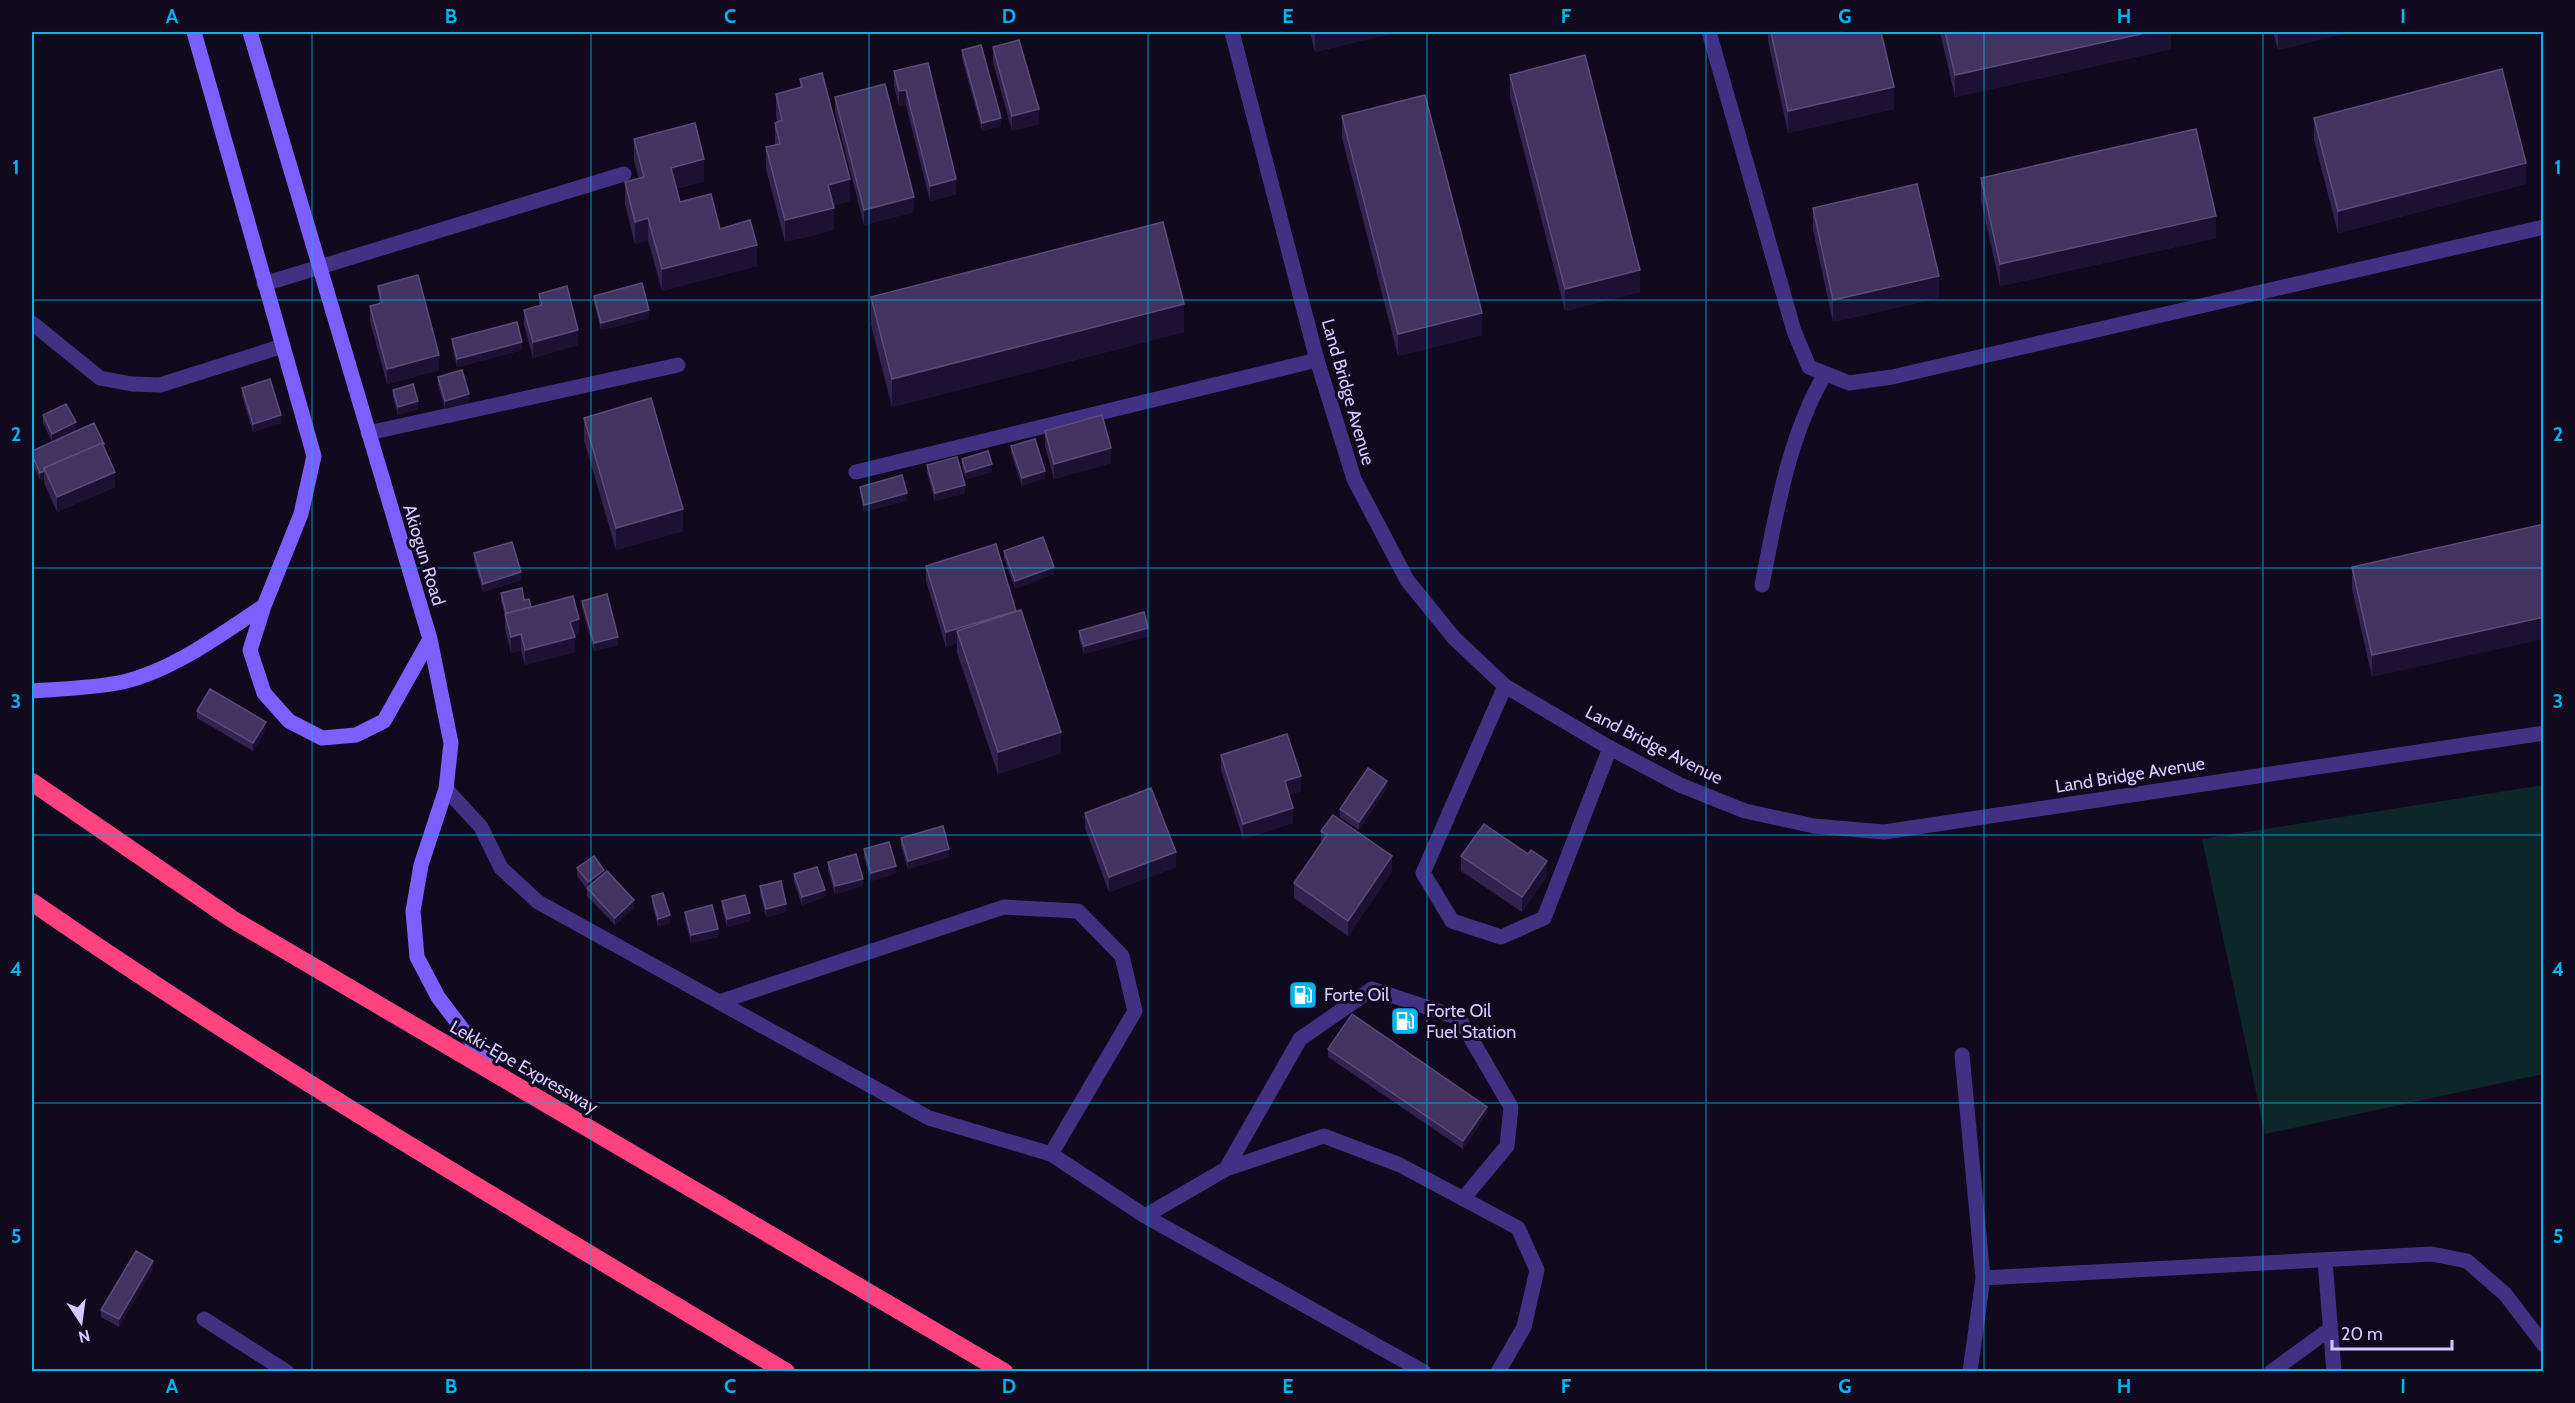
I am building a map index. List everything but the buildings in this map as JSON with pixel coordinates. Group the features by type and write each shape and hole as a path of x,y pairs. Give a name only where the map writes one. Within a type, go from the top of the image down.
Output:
{"highway":[{"name":"Lekki-Epe Expressway","path":"32,782 232,919 1004,1371"},
{"path":"32,902 124,966 395,1137 786,1371"}],"street":[{"path":"194,32 314,456 300,514 264,606 250,650 264,693 289,721 322,738 356,735 384,721 429,639"},
{"name":"Akiogun Road","path":"250,32 429,639 451,743 446,789 421,865 413,911 417,957 438,997 498,1076"},
{"name":"Land Bridge Avenue","path":"1232,32 1317,360 1354,479 1407,580 1454,638 1505,686 1610,748 1680,785 1745,811 1814,826 1884,832 2544,733"},
{"path":"1709,32 1794,330 1809,367 1849,383 1892,377 2544,227"},
{"path":"264,284 624,174"},
{"path":"32,323 100,378 132,384 160,385 284,346"},
{"path":"856,472 1317,360"},
{"path":"368,433 678,365"},
{"path":"1762,585 1781,493 1811,397 1825,374"},
{"path":"32,691 123,681 157,669 212,640 264,606"},
{"path":"1505,686 1423,873 1452,921 1501,937 1544,918 1610,748"},
{"path":"446,789 481,827 501,868 538,902 929,1118 1052,1154 1145,1216 1424,1371"},
{"path":"719,1002 1004,907 1078,911 1122,956 1135,1011 1052,1154"},
{"path":"1226,1169 1300,1039 1372,989 1459,1017 1511,1107 1507,1146 1463,1199"},
{"path":"1962,1054 1983,1278 1970,1371"},
{"path":"1145,1216 1226,1169 1324,1136 1400,1165 1518,1228 1538,1269 1524,1327 1498,1371"},
{"path":"1983,1278 2432,1254 2467,1260 2505,1294 2544,1345"},
{"path":"2325,1261 2334,1371"},
{"path":"204,1319 287,1371"},
{"path":"2271,1371 2330,1329"}],"green space":[{"path":"2543,785 2543,1074 2265,1134 2202,839"}],"place":[{"name":"Forte Oil","path":"1303,995"},
{"name":"Forte Oil Fuel Station","path":"1405,1021"}]}
